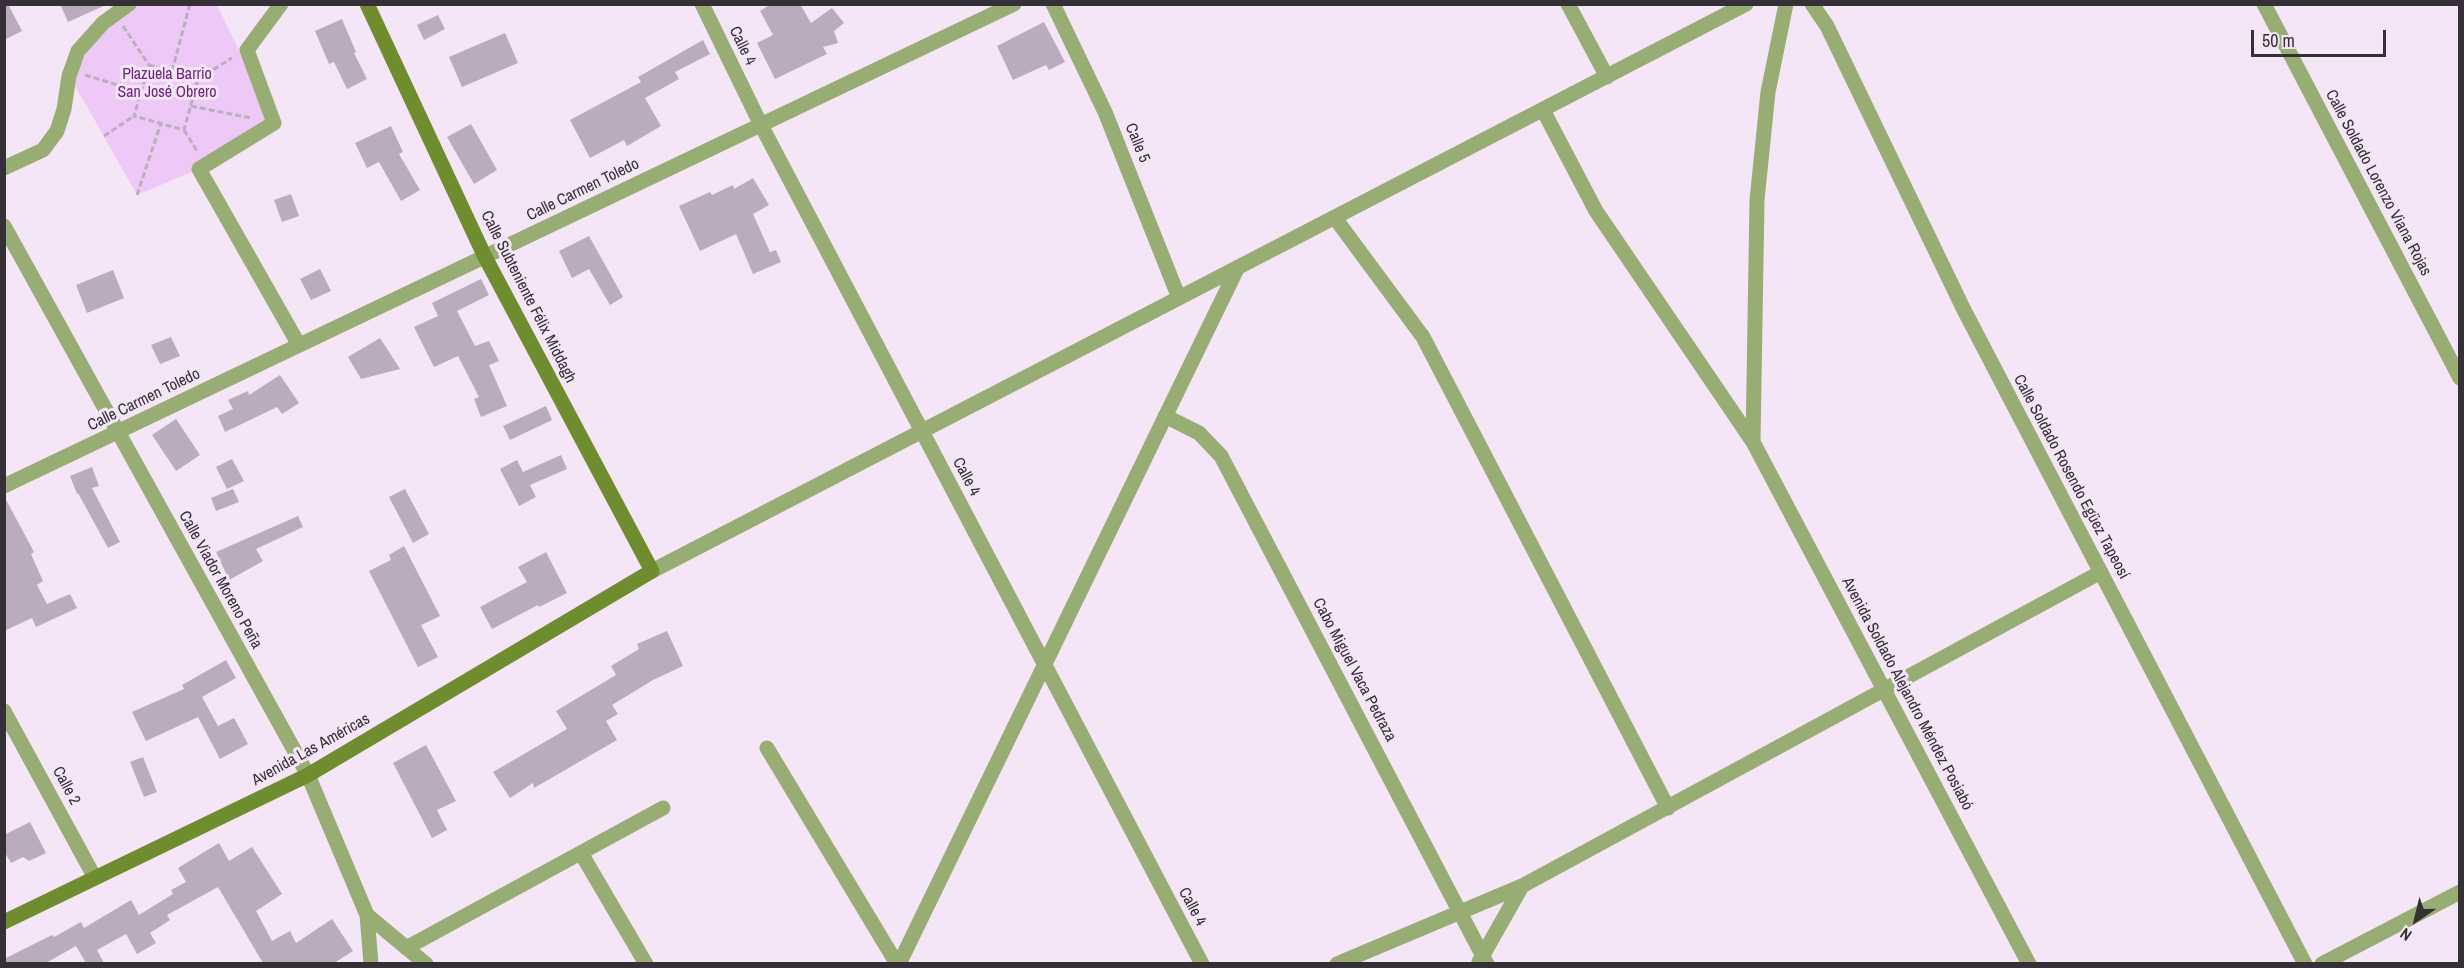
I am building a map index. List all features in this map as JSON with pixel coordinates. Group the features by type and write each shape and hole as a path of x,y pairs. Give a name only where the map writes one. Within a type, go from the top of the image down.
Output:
{"main road":[{"name":"Calle Subteniente Félix Middagh","path":"367,4 485,257 652,571"},
{"name":"Avenida Las Américas","path":"4,922 308,775 624,590 652,571"}],"street":[{"path":"4,168 43,150 57,131 64,109 69,76 78,51 115,13 129,4"},
{"path":"281,4 247,50 274,123 200,169 299,345"},
{"name":"Calle 4","path":"702,4 761,125 1202,963"},
{"name":"Calle Carmen Toledo","path":"4,486 1014,4"},
{"name":"Calle 5","path":"1053,4 1105,112 1179,298"},
{"path":"1568,4 1607,77"},
{"path":"652,571 1746,4"},
{"path":"1754,442 1757,200 1768,92 1786,4"},
{"name":"Calle Soldado Rosendo Egüez Tapeosí","path":"1812,4 1827,26 1964,310 2305,963"},
{"name":"Calle Soldado Lorenzo Viana Rojas","path":"2264,4 2460,378"},
{"name":"Avenida Soldado Alejandro Méndez Posiabó","path":"1543,110 1596,211 1754,442 2029,963"},
{"path":"1335,218 1423,338 1668,808"},
{"name":"Calle Viador Moreno Peña","path":"4,226 308,775 367,915 371,963"},
{"path":"898,963 1237,269"},
{"name":"Cabo Miguel Vaca Pedraza","path":"1165,416 1199,433 1221,456 1483,960"},
{"path":"1337,963 1522,886 2101,573"},
{"name":"Calle 2","path":"4,711 95,878"},
{"path":"767,748 898,963"},
{"path":"406,948 663,808"},
{"path":"581,853 646,963"},
{"path":"1483,960 1522,886"},
{"path":"2322,963 2460,892"},
{"path":"367,915 426,963"}],"path":[{"path":"172,71 190,4"},
{"path":"115,13 149,65 198,79"},
{"path":"184,130 198,79 240,52"},
{"path":"104,136 134,116 149,65"},
{"path":"75,72 141,92"},
{"path":"191,106 274,123"},
{"path":"134,116 184,130 205,165"},
{"path":"137,195 161,123"}],"green space":[{"name":"Plazuela Barrio San José Obrero","path":"129,5 217,5 274,123 199,169 137,195 72,80 103,23"}],"building":[{"path":"4,4 8,4 22,31 4,40"},
{"path":"60,4 108,4 68,22"},
{"path":"771,4 800,4 811,23 832,8 844,23 834,31 838,43 823,47 827,54 775,79 757,43 773,35 760,11"},
{"path":"438,15 445,29 424,40 417,25"},
{"path":"342,19 356,52 354,53 367,79 347,89 334,62 329,64 315,31"},
{"path":"1044,22 1065,62 1049,70 1046,65 1013,80 997,46"},
{"path":"505,33 518,63 462,87 449,57"},
{"path":"703,40 710,54 675,72 679,79 645,98 661,126 627,146 624,140 590,158 570,120 641,82 638,77"},
{"path":"471,124 497,170 474,184 447,137"},
{"path":"391,126 403,152 399,154 420,190 401,201 379,162 367,168 355,143"},
{"path":"753,178 769,205 753,214 770,252 776,250 781,262 753,274 736,234 700,251 679,206 710,192 712,195 733,185 734,189"},
{"path":"291,194 299,216 282,222 274,200"},
{"path":"589,236 623,297 610,305 589,269 572,278 559,251"},
{"path":"320,269 331,291 311,300 300,279"},
{"path":"113,270 124,298 87,313 76,285"},
{"path":"481,279 489,295 457,311 475,346 489,341 499,361 489,365 507,406 481,417 474,399 479,397 458,356 434,367 414,327 438,316 432,303"},
{"path":"171,337 180,356 160,364 151,345"},
{"path":"380,338 400,369 361,379 348,357"},
{"path":"280,375 299,403 282,414 277,407 225,432 218,416 233,409 228,400 248,391 249,395"},
{"path":"546,406 552,420 510,440 503,426"},
{"path":"176,419 200,455 176,471 152,435"},
{"path":"561,455 567,469 530,485 536,497 519,506 500,469 517,460 523,472"},
{"path":"232,459 244,481 227,489 216,467"},
{"path":"92,467 99,486 92,488 120,542 108,548 77,494 70,476"},
{"path":"233,489 239,502 216,511 211,498"},
{"path":"405,489 429,534 413,543 389,497"},
{"path":"4,496 34,552 31,554 43,581 37,585 47,604 70,594 77,608 36,627 32,618 4,631"},
{"path":"298,516 303,527 256,549 263,561 229,580 216,552"},
{"path":"404,546 440,616 421,625 438,657 418,667 369,571 391,560 389,555"},
{"path":"546,552 567,593 492,629 480,607 527,582 518,567"},
{"path":"667,631 683,666 653,680 612,705 618,714 606,721 617,740 534,788 533,783 510,798 493,772 567,729 556,711 616,675 611,666 639,649 637,644"},
{"path":"226,660 236,678 202,697 218,726 234,718 248,744 220,759 198,717 146,741 132,712 184,689 182,685"},
{"path":"426,745 456,801 437,810 447,830 432,838 393,763"},
{"path":"143,757 157,792 144,797 130,762"},
{"path":"30,822 46,853 29,861 23,857 11,863 4,851 4,835"},
{"path":"219,843 229,861 252,847 282,894 256,911 272,941 290,931 296,943 332,919 353,951 334,963 263,963 218,887 167,915 170,920 150,933 156,943 137,954 126,934 97,950 104,963 86,963 76,946 46,963 4,963 4,959 52,935 54,937 81,922 84,928 131,900 139,915 173,894 171,890 186,882 178,868"}]}
